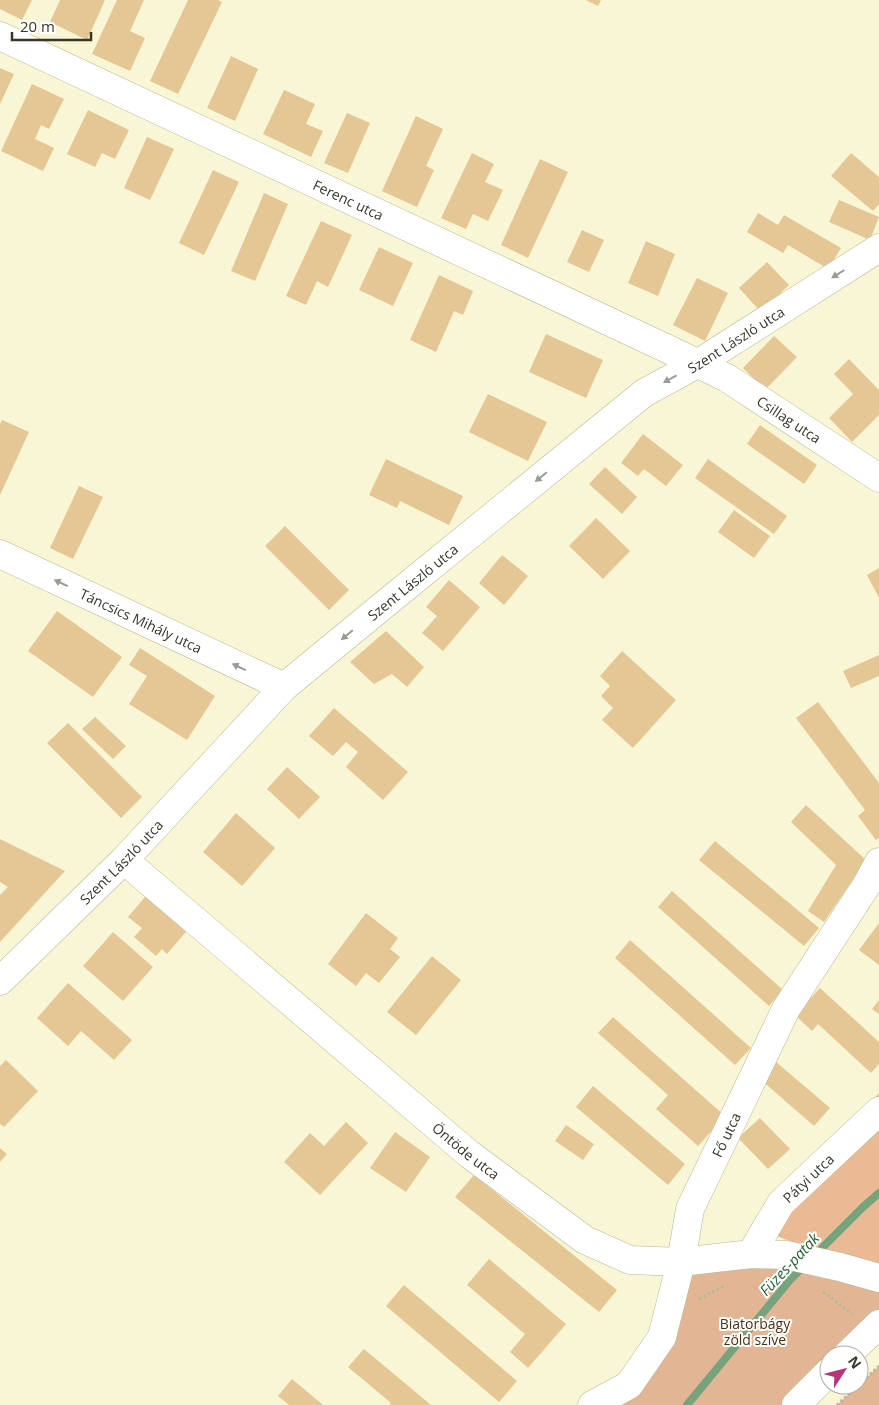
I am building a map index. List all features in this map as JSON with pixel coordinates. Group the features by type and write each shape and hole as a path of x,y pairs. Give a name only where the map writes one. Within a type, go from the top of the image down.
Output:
{"street":[{"name":"Ferenc utca","path":"0,36 697,364"},
{"name":"Szent László utca","path":"0,981 124,860 284,687 644,393 697,364 879,248"},
{"name":"Csillag utca","path":"697,364 727,378 879,478"},
{"name":"Táncsics Mihály utca","path":"0,554 284,687"},
{"name":"Öntöde utca","path":"124,860 469,1154 585,1240 630,1260 681,1262 752,1254 786,1255 840,1266 879,1278"},
{"name":"Fő utca","path":"592,1405 629,1385 662,1337 681,1262 690,1209 786,1009 866,886 879,862"},
{"name":"Pátyi utca","path":"752,1254 781,1203 879,1111"},
{"path":"857,1345 876,1327"},
{"path":"796,1405 819,1382"}],"path":[{"path":"697,1300 732,1282"},
{"path":"820,1291 861,1322 876,1327"},
{"path":"838,1405 879,1366"}],"green space":[{"name":"Biatorbágy zöld szíve","path":"786,1255 879,1278 879,1324 856,1345 819,1345 819,1379 791,1405 593,1405 629,1385 681,1262"},
{"path":"879,1366 879,1405 837,1405 848,1395 869,1395 869,1375"}],"shaded area":[{"path":"879,1093 879,1276 764,1231"}],"building":[{"path":"0,0 32,0 22,20 0,9"},
{"path":"60,0 105,0 87,40 50,22"},
{"path":"117,0 144,0 130,31 145,38 130,71 92,54"},
{"path":"188,0 218,0 222,2 178,94 150,81"},
{"path":"586,0 601,0 598,6"},
{"path":"231,56 258,69 235,121 207,108"},
{"path":"0,68 14,74 0,104"},
{"path":"32,84 64,99 49,129 41,125 35,139 54,148 43,171 1,151"},
{"path":"284,90 315,104 306,124 323,131 311,157 263,134"},
{"path":"88,110 129,130 115,159 102,153 95,167 67,154"},
{"path":"347,113 370,123 348,173 324,163"},
{"path":"416,116 443,129 426,166 434,170 417,207 382,191"},
{"path":"147,137 174,149 150,200 124,188"},
{"path":"472,153 494,164 485,182 503,190 488,221 473,214 466,229 441,218"},
{"path":"851,153 879,177 879,204 873,211 831,176"},
{"path":"540,159 568,172 528,258 501,245"},
{"path":"213,170 239,182 204,255 179,243"},
{"path":"264,193 288,204 255,281 231,271"},
{"path":"839,200 879,217 870,240 829,222"},
{"path":"758,213 778,225 784,215 841,248 828,269 788,245 783,253 747,232"},
{"path":"321,221 352,235 328,287 317,281 306,305 286,296"},
{"path":"582,230 604,240 589,272 567,262"},
{"path":"646,241 675,254 658,296 628,283"},
{"path":"379,247 413,263 393,306 359,290"},
{"path":"767,262 789,285 761,312 739,288"},
{"path":"439,275 473,291 463,315 454,311 436,352 410,340"},
{"path":"697,278 728,293 705,341 673,325"},
{"path":"546,334 603,360 586,398 529,372"},
{"path":"774,336 797,357 765,390 743,368"},
{"path":"849,359 879,390 879,415 852,442 829,418 853,394 834,374"},
{"path":"488,394 547,422 528,461 469,432"},
{"path":"2,420 29,432 0,495 0,424"},
{"path":"760,425 817,465 804,484 747,444"},
{"path":"643,434 683,465 666,486 644,469 638,476 621,463"},
{"path":"386,459 463,496 449,525 400,501 397,508 369,495"},
{"path":"708,459 787,516 774,534 695,478"},
{"path":"605,467 637,497 622,514 589,484"},
{"path":"79,486 103,497 73,559 50,548"},
{"path":"734,510 770,536 754,558 718,532"},
{"path":"596,518 630,551 603,579 569,546"},
{"path":"285,526 349,590 329,610 265,546"},
{"path":"502,555 528,576 504,605 479,583"},
{"path":"879,568 879,598 867,575"},
{"path":"449,580 480,607 443,651 422,633 437,616 426,607"},
{"path":"57,611 122,657 93,697 28,651"},
{"path":"386,631 424,667 407,687 392,674 374,684 350,662"},
{"path":"140,648 215,696 187,740 129,704 147,676 129,665"},
{"path":"622,651 676,700 633,748 602,720 613,708 601,696 610,686 600,676"},
{"path":"879,655 879,676 851,688 843,671"},
{"path":"818,702 879,783 879,838 876,840 858,816 865,810 796,718"},
{"path":"334,708 408,772 383,800 346,767 358,752 346,742 333,756 309,736"},
{"path":"95,717 126,746 113,759 82,729"},
{"path":"68,723 142,797 121,818 47,743"},
{"path":"287,767 320,797 299,819 267,789"},
{"path":"806,805 866,860 824,922 808,911 836,865 791,822"},
{"path":"236,813 275,848 242,886 203,852"},
{"path":"0,839 65,871 0,942 0,895 8,887 0,882"},
{"path":"715,841 819,928 804,946 699,860"},
{"path":"150,891 191,926 167,954 162,949 156,956 134,937 142,928 128,917"},
{"path":"672,891 783,990 769,1006 658,907"},
{"path":"366,913 398,938 390,949 400,957 379,983 366,973 356,986 328,964"},
{"path":"879,923 879,965 859,950"},
{"path":"113,932 153,967 123,1001 83,966"},
{"path":"630,940 751,1048 735,1065 615,958"},
{"path":"432,956 461,980 416,1035 387,1012"},
{"path":"68,983 132,1040 114,1060 81,1031 68,1046 37,1018"},
{"path":"820,988 879,1042 879,1064 871,1073 818,1024 812,1031 795,1015"},
{"path":"879,1000 879,1014 872,1009"},
{"path":"613,1017 725,1116 698,1146 656,1109 668,1095 598,1033"},
{"path":"6,1060 38,1091 4,1127 0,1124 0,1066"},
{"path":"775,1061 830,1108 814,1126 760,1079"},
{"path":"593,1086 685,1164 668,1185 576,1107"},
{"path":"760,1118 790,1149 768,1169 738,1138"},
{"path":"346,1122 368,1143 320,1195 284,1162 310,1133 324,1146"},
{"path":"566,1125 594,1144 583,1160 555,1141"},
{"path":"395,1132 430,1157 406,1192 370,1168"},
{"path":"0,1148 7,1154 0,1162"},
{"path":"474,1175 617,1290 599,1312 455,1197"},
{"path":"489,1259 566,1324 528,1368 510,1352 525,1334 467,1285"},
{"path":"404,1285 517,1381 499,1402 386,1306"},
{"path":"364,1349 431,1405 389,1405 391,1403 348,1367"},
{"path":"292,1379 323,1405 289,1405 278,1396"}],"waterway":[{"name":"Füzes-patak","path":"814,1256 879,1193"},
{"name":"Füzes-patak","path":"687,1405 790,1280 804,1266"}]}
